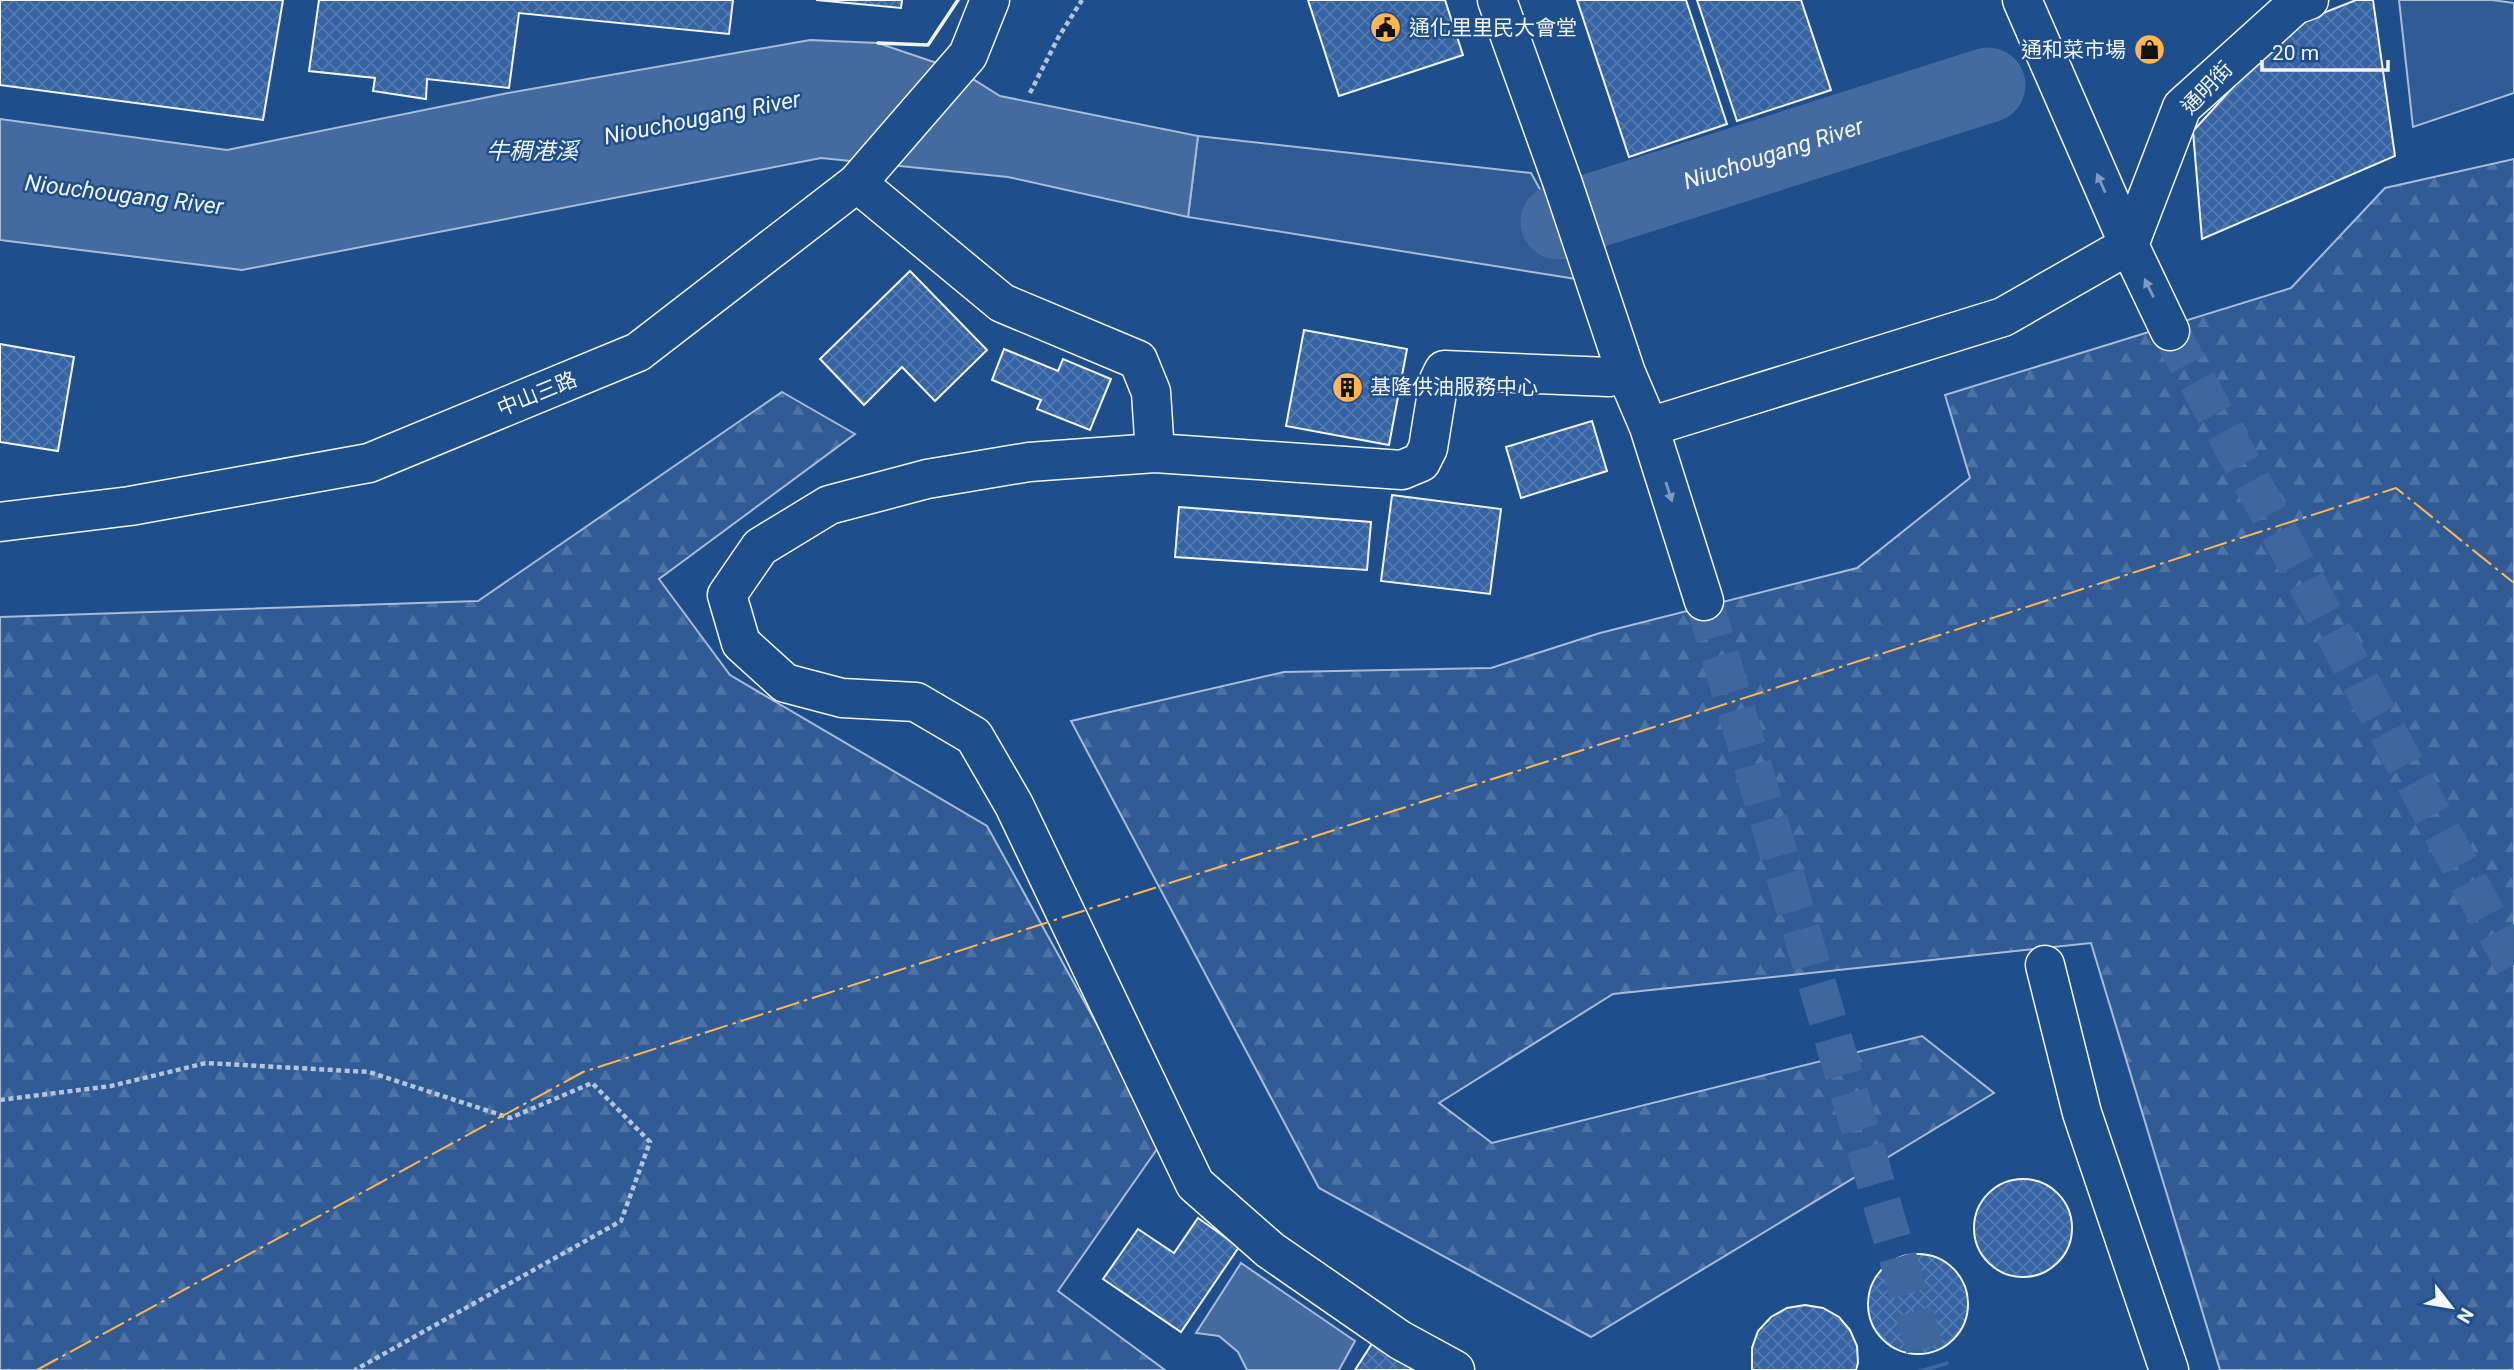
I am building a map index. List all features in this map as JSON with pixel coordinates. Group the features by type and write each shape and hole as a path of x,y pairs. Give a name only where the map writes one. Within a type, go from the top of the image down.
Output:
{"street":[{"name":"中山三路","path":"0,522 130,506 369,463 638,352 864,177 968,55 990,0"},
{"path":"1497,0 1563,184 1626,373 1648,427 1704,601"},
{"path":"2022,0 2129,245 2170,331"},
{"name":"通明街","path":"2129,245 2182,107 2295,5 2309,0"},
{"path":"864,177 1002,303 1138,360 1151,391 1155,453"},
{"path":"1648,427 2003,317 2129,245"},
{"path":"1454,1370 1400,1340 1270,1251 1195,1184 1014,806 974,736 916,702 842,698 785,683 741,643 727,595 760,547 829,505 927,479 1029,462 1155,453 1402,470 1421,462 1428,448 1439,380 1444,370 1609,377 1626,373"},
{"path":"2045,965 2082,1113 2169,1370"}],"path":[{"path":"1030,93 1058,38 1082,0"},
{"path":"0,1100 111,1086 206,1062 369,1072 510,1118 592,1083 650,1142 621,1221 355,1370"}],"shaded area":[{"path":"2399,0 2492,0 2514,3 2514,93 2413,127"},
{"path":"1198,136 1531,173 1558,222 1576,279 1188,217"}],"green space":[{"path":"2514,159 2514,1370 2220,1370 2091,943 1613,994 1439,1103 1492,1143 1922,1036 1994,1093 1591,1337 1319,1188 1071,721 1284,672 1491,668 1600,633 1857,568 1970,478 1945,395 2291,288 2385,188"},
{"path":"782,392 855,434 659,579 730,675 987,826 1162,1142 1058,1291 1165,1370 0,1370 0,617 478,601"}],"water":[{"name":"牛稠港溪","path":"810,40 878,43 960,71 1000,96 1198,136 1188,217 1008,177 821,158 242,270 0,240 0,119 227,150 508,93"},
{"path":"1241,1263 1355,1341 1339,1370 1247,1370 1238,1352 1219,1336 1196,1333"}],"building":[{"path":"0,0 283,0 263,120 0,85"},
{"path":"319,0 733,0 729,34 519,13 509,88 427,79 426,99 373,91 375,78 309,71"},
{"path":"816,0 902,0 901,8"},
{"name":"通化里里民大會堂","path":"1308,0 1445,0 1463,55 1339,96"},
{"path":"1577,0 1686,0 1727,124 1629,157"},
{"path":"1697,0 1801,0 1831,90 1737,121"},
{"path":"2356,0 2373,0 2395,156 2202,239 2193,131 2288,27"},
{"path":"910,271 987,350 935,401 902,367 864,405 820,359"},
{"name":"基隆供油服務中心","path":"1304,330 1407,349 1389,445 1286,426"},
{"path":"0,344 74,357 58,451 0,442"},
{"path":"1004,349 1058,371 1063,359 1111,379 1090,430 1037,409 1041,400 992,380"},
{"path":"1592,421 1607,471 1521,498 1506,447"},
{"path":"1392,495 1501,509 1490,594 1381,581"},
{"path":"1179,507 1371,522 1367,570 1175,557"},
{"path":"2023,1179 2050,1187 2064,1201 2072,1228 2064,1255 2050,1269 2023,1277 1996,1269 1982,1255 1974,1228 1982,1201 1996,1187"},
{"path":"1198,1218 1239,1247 1181,1332 1103,1279 1138,1229 1174,1253"},
{"path":"1918,1254 1937,1258 1953,1269 1964,1285 1968,1304 1964,1323 1953,1339 1937,1350 1918,1354 1899,1350 1883,1339 1872,1323 1868,1304 1872,1285 1883,1269 1899,1258"},
{"path":"1805,1305 1823,1308 1839,1317 1850,1330 1857,1346 1856,1370 1752,1370 1752,1348 1758,1331 1771,1317 1787,1308"},
{"path":"1373,1342 1415,1370 1355,1370"}],"waterway":[{"name":"Niuchougang River","path":"1558,222 1988,85"}],"tunnel":[{"path":"2170,331 2514,965"},
{"path":"1704,601 1931,1370"}],"wall":[{"path":"878,43 928,45 958,0"}],"power":[{"path":"37,1370 583,1072 2396,488 2514,583"}],"place":[{"name":"通化里里民大會堂","path":"1386,28"},
{"name":"通和菜市場","path":"2149,50"},
{"name":"基隆供油服務中心","path":"1347,387"}],"water label":[{"name":"Niouchougang River","path":"702,118"},
{"name":"Niouchougang River","path":"124,195"}]}
